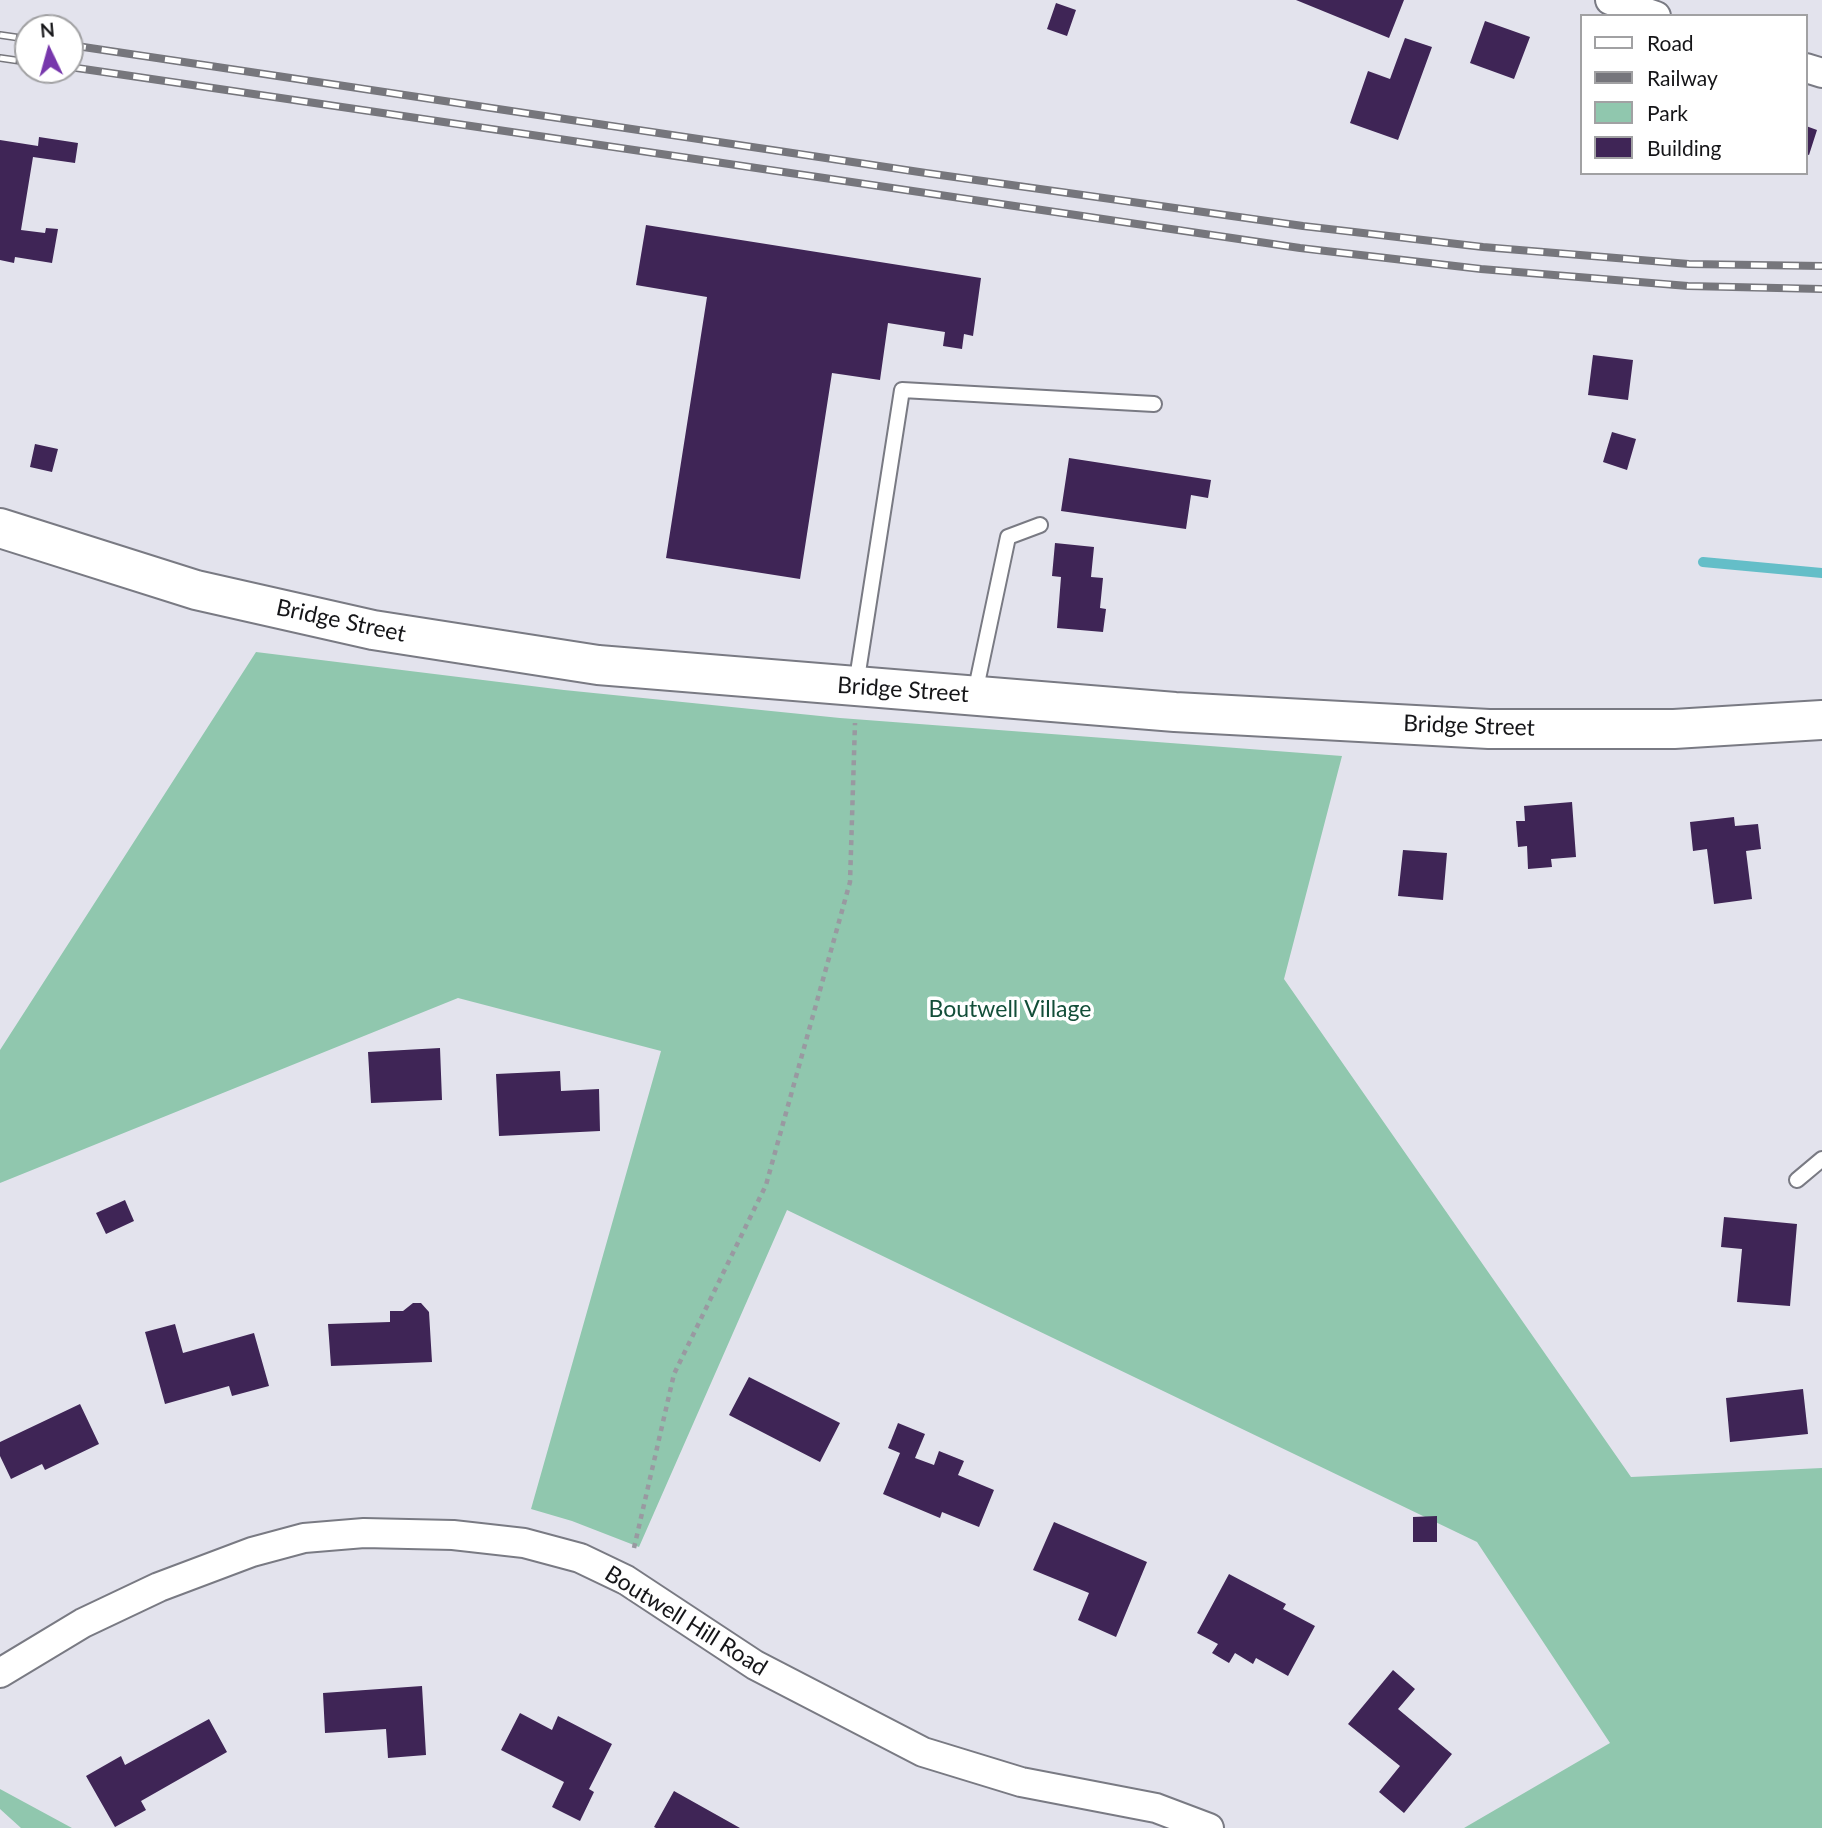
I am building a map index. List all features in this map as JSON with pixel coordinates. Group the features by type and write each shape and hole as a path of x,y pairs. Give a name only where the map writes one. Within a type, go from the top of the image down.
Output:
{"main road":[{"name":"Bridge Street","path":"0,528 196,590 373,630 598,665 1175,712 1489,729 1674,729 1822,720"}],"street":[{"path":"1610,0 1650,14"},
{"name":"Boutwell Hill Road","path":"0,1673 83,1623 159,1587 252,1552 304,1538 364,1532 524,1543 580,1558 626,1580 755,1665 923,1752 1021,1782 1156,1808 1209,1828"}],"lane":[{"path":"856,686 902,390 1154,404"},
{"path":"974,695 1008,537 1040,525"},
{"path":"1797,1180 1822,1159"}],"path":[{"path":"626,1580 674,1374 766,1185 850,882 856,686"}],"green space":[{"name":"Boutwell Village","path":"256,652 564,690 840,718 1342,756 1284,979 1631,1477 1822,1468 1822,1828 1464,1828 1610,1743 1477,1542 787,1210 639,1547 572,1521 531,1509 661,1051 458,998 0,1183 0,1050"},
{"path":"0,1789 72,1828 21,1828 0,1809"}],"building":[{"path":"1296,0 1404,0 1389,38"},
{"path":"1056,3 1076,10 1067,36 1047,29"},
{"path":"1485,21 1530,37 1514,79 1470,63"},
{"path":"1405,38 1432,47 1398,140 1350,123 1368,71 1390,79"},
{"path":"1808,127 1817,130 1808,155"},
{"path":"39,137 78,143 75,163 33,157 21,230 45,233 46,228 58,229 52,263 15,257 14,263 0,260 0,140 38,146"},
{"path":"646,225 981,278 973,336 964,334 962,349 943,346 945,332 888,323 880,380 832,373 800,579 666,558 707,297 636,285"},
{"path":"1593,355 1633,360 1628,400 1588,395"},
{"path":"1612,432 1636,439 1627,470 1603,462"},
{"path":"35,444 58,449 52,472 30,467"},
{"path":"1069,458 1211,480 1208,498 1191,495 1186,529 1061,511"},
{"path":"1055,543 1094,547 1091,577 1103,578 1100,608 1106,609 1103,632 1057,628 1061,577 1052,576"},
{"path":"1572,802 1576,857 1551,859 1552,867 1528,869 1527,846 1518,847 1516,821 1525,821 1524,806"},
{"path":"1734,817 1735,826 1758,824 1761,849 1746,851 1752,899 1714,904 1707,849 1693,851 1690,822"},
{"path":"1403,850 1447,853 1443,900 1398,896"},
{"path":"440,1048 442,1100 371,1103 368,1052"},
{"path":"560,1071 561,1091 599,1089 600,1131 499,1136 496,1074"},
{"path":"125,1200 134,1221 106,1234 96,1213"},
{"path":"1724,1217 1797,1224 1790,1306 1737,1302 1742,1249 1721,1247"},
{"path":"413,1303 421,1303 429,1312 432,1362 331,1366 328,1324 390,1322 390,1311 403,1311"},
{"path":"175,1324 183,1353 254,1333 269,1386 232,1396 229,1386 165,1404 145,1332"},
{"path":"749,1377 840,1423 820,1462 729,1415"},
{"path":"1803,1389 1808,1434 1730,1442 1726,1398"},
{"path":"80,1404 99,1444 45,1470 42,1464 11,1479 0,1456 0,1442"},
{"path":"898,1423 925,1434 915,1458 934,1465 939,1451 964,1461 958,1475 994,1490 979,1527 942,1512 940,1518 883,1494 900,1453 888,1448"},
{"path":"1437,1516 1437,1542 1413,1542 1413,1517"},
{"path":"1054,1522 1147,1562 1116,1637 1078,1620 1089,1593 1033,1570"},
{"path":"1229,1574 1286,1604 1283,1609 1315,1626 1288,1676 1256,1658 1253,1664 1235,1653 1229,1663 1212,1653 1218,1644 1197,1633"},
{"path":"1393,1670 1415,1689 1398,1709 1452,1754 1404,1813 1379,1792 1400,1766 1348,1724"},
{"path":"422,1686 426,1755 388,1758 386,1729 325,1733 323,1693"},
{"path":"520,1713 552,1730 558,1716 612,1744 589,1789 594,1792 580,1821 552,1807 564,1782 501,1750"},
{"path":"209,1719 227,1752 141,1801 146,1810 115,1827 86,1776 121,1756 125,1765"},
{"path":"674,1791 740,1828 654,1827"}],"waterway":[{"path":"1703,562 1822,573"}],"railway":[{"path":"0,35 14,37"},
{"path":"84,47 926,173 1303,226 1483,247 1689,264 1822,266"},
{"path":"0,58 14,60"},
{"path":"84,69 1300,248 1481,269 1688,286 1822,289"}]}
